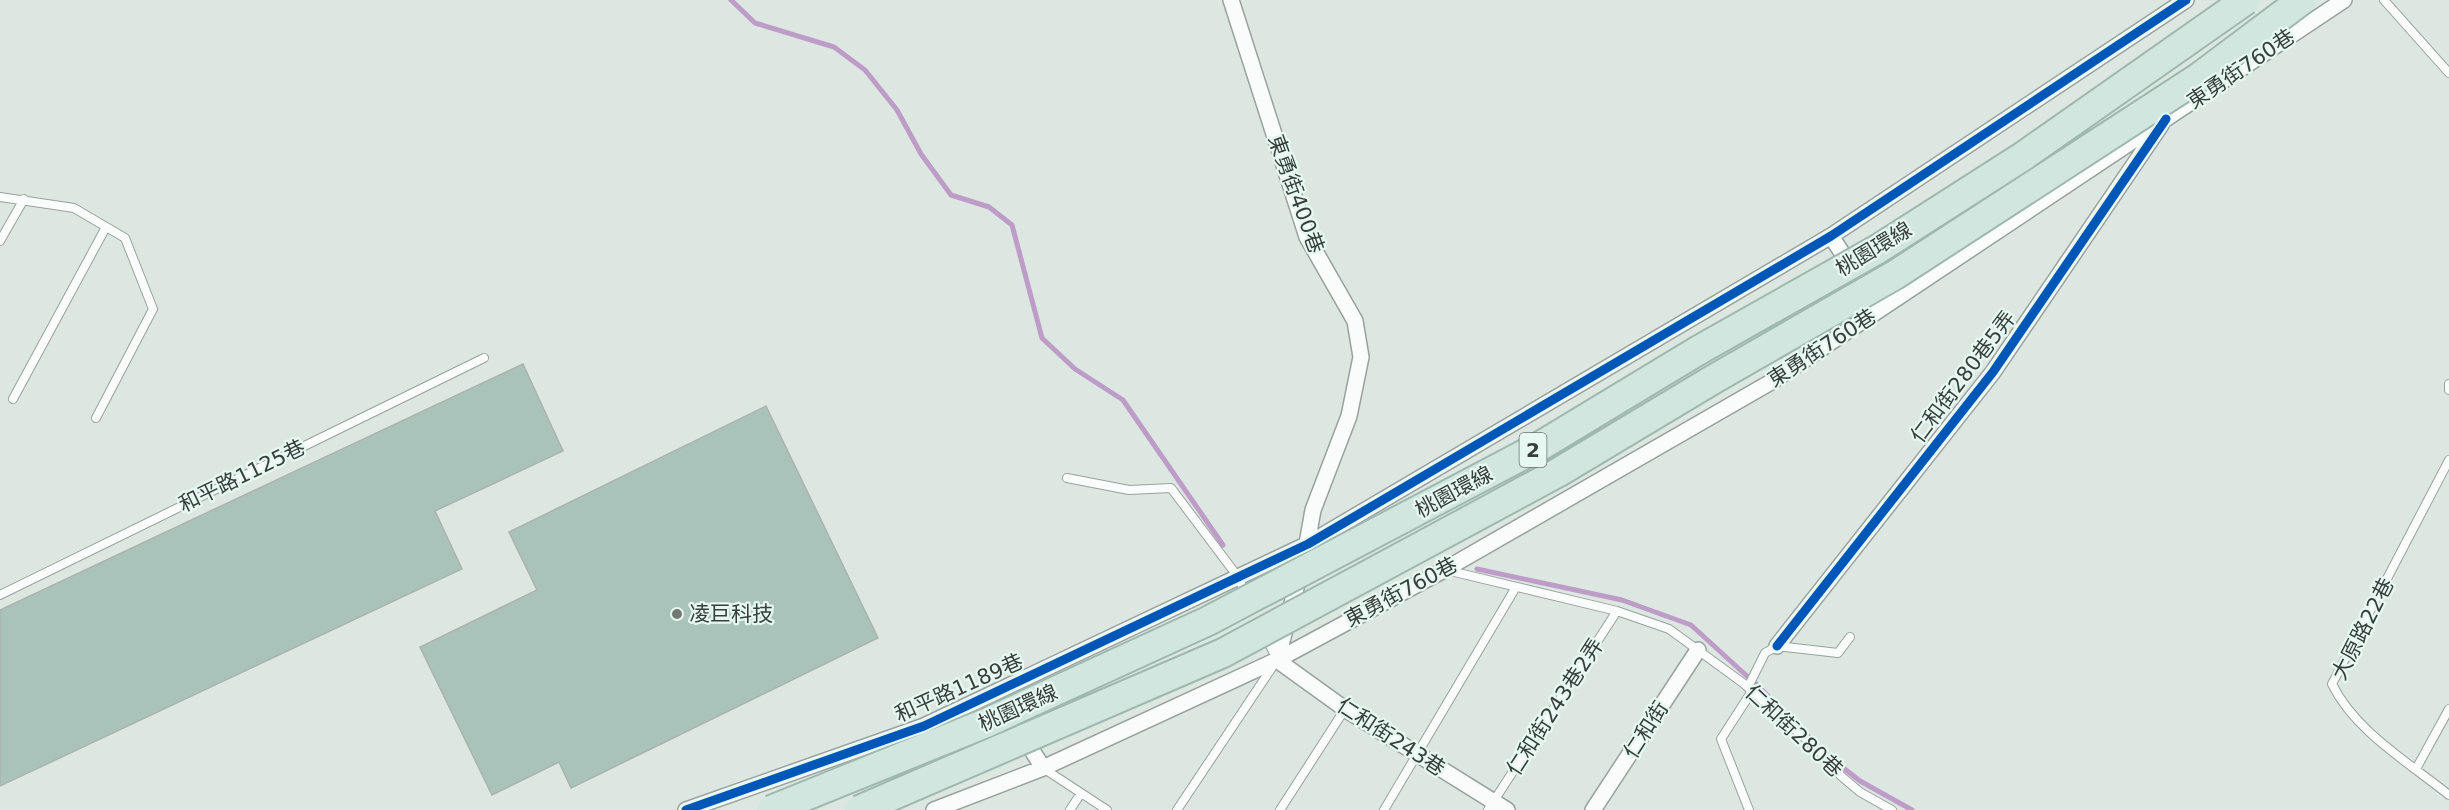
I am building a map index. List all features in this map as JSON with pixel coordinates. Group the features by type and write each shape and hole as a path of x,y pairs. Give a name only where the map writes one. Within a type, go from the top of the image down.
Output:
{"highway":[{"name":"桃園環線","path":"771,810 986,723 1208,621 1542,445 1699,350 1887,243 2022,157 2246,0"},
{"name":"桃園環線","path":"859,810 1223,653 1559,472 1905,269 2198,78 2302,0"}],"street":[{"name":"東勇街400巷","path":"1231,0 1307,237 1355,321 1361,357 1349,416 1313,510 1308,544 1277,660"},
{"name":"和平路1189巷","path":"686,810 924,726 1308,544 1831,236 2186,0"},
{"name":"東勇街760巷","path":"1277,660 1444,570 1771,382 2344,0"},
{"name":"仁和街280巷5弄","path":"1776,646 1993,372 2166,119"},
{"path":"1831,236 1880,311"},
{"name":"仁和街","path":"1593,810 1698,650"},
{"path":"934,810 1043,768 1277,660"},
{"name":"仁和街243巷","path":"1277,660 1491,806 1507,810"},
{"path":"995,692 1043,768"}],"lane":[{"path":"2384,0 2449,73"},
{"path":"0,197 74,208 125,238 153,309 96,418"},
{"path":"0,241 24,199"},
{"path":"13,399 106,227"},
{"name":"和平路1125巷","path":"0,595 484,358"},
{"path":"2449,384 2449,390"},
{"name":"大原路22巷","path":"2449,460 2332,684 2343,706 2449,795"},
{"path":"1067,478 1129,490 1171,488 1238,577 1252,608"},
{"name":"仁和街280巷","path":"1444,570 1617,611 1670,629 1750,689 1827,758 1841,776 1860,792 1892,810"},
{"path":"1384,810 1419,755 1516,586"},
{"name":"仁和街243巷2弄","path":"1491,806 1617,611"},
{"path":"1177,810 1277,660 1257,618"},
{"path":"1749,810 1721,739 1750,689 1765,653 1776,646 1838,653 1850,637"},
{"path":"1280,810 1345,708"},
{"path":"2416,769 2449,709"},
{"path":"1043,768 1107,810"},
{"path":"1071,810 1081,793"}],"building":[{"path":"523,364 563,451 435,511 462,569 0,786 0,610"},
{"name":"凌巨科技","path":"766,406 878,638 571,788 559,762 492,795 420,647 537,590 509,532"}],"waterway":[{"path":"731,0 755,23 834,47 865,70 897,110 921,154 951,195 989,207 1012,225 1042,338 1075,369 1123,400 1223,545"},
{"path":"1477,569 1622,600 1691,625 1748,677"},
{"path":"1756,684 1814,742"},
{"path":"1832,759 1860,781 1912,810"}],"cycle path":[{"path":"686,810 924,726 1308,544 1831,236 2186,0"},
{"path":"1777,646 1993,372 2166,119"}],"place":[{"name":"凌巨科技","path":"677,614"}]}
